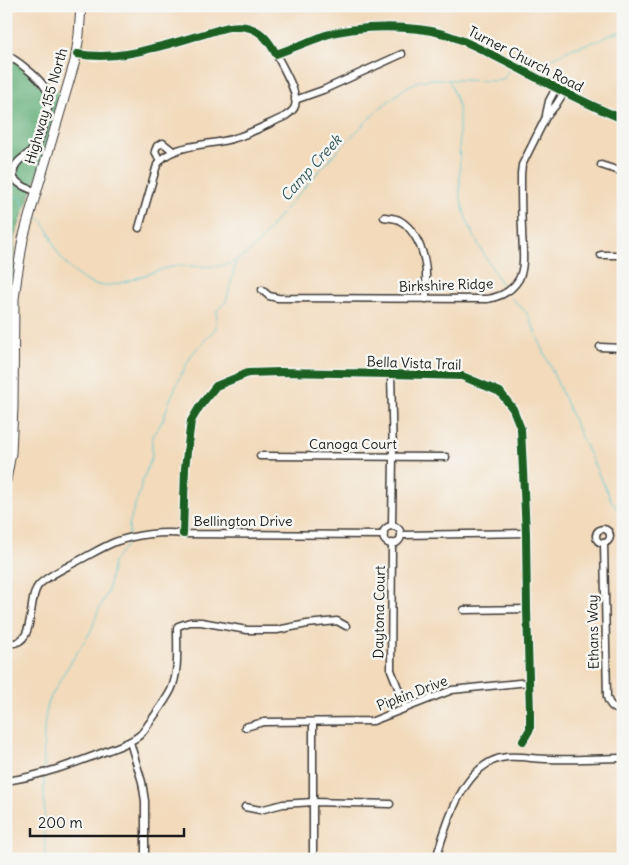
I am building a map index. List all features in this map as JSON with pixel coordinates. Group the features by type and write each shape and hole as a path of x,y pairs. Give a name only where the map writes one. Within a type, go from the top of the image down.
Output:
{"main road":[{"name":"Highway 155 North","path":"6,480 11,445 14,299 24,239 77,54 81,6"}],"street":[{"path":"77,54 132,53 227,28 249,27 258,31 268,41 294,91 295,107 284,117 233,139 179,149 169,153 157,165 139,228"},
{"name":"Turner Church Road","path":"276,54 327,35 347,31 378,28 424,30 453,37 472,45 588,104 623,119"},
{"path":"6,54 41,81 48,92 47,113 36,145 17,162 14,168 14,179 20,185 37,191"},
{"path":"295,100 323,90 402,54"},
{"name":"Birkshire Ridge","path":"262,290 273,298 426,299 492,298 510,290 518,281 523,263 521,168 546,117 549,101 560,90"},
{"path":"160,161 155,151 156,146 163,143 173,151"},
{"path":"601,165 623,172"},
{"path":"384,217 402,222 414,234 424,262 426,299"},
{"path":"601,255 623,255"},
{"path":"600,347 623,348"},
{"name":"Bella Vista Trail","path":"184,534 185,468 191,421 216,386 248,373 391,374 462,376 500,392 513,409 520,429 526,534 530,729 523,741"},
{"path":"391,374 392,526"},
{"name":"Canoga Court","path":"260,456 446,457"},
{"path":"392,526 399,529 401,535 398,542 392,543 387,541 384,535 386,529 392,526"},
{"name":"Bellington Drive","path":"6,643 18,642 27,632 37,586 113,543 128,538 150,534 176,533 384,535"},
{"path":"401,535 526,534"},
{"name":"Daytona Court","path":"392,543 391,670 406,708"},
{"name":"Ethans Way","path":"604,543 607,697 612,708 623,711"},
{"path":"464,610 527,608"},
{"path":"6,781 26,778 53,770 130,742 141,734 171,690 175,678 177,629 180,624 201,622 247,630 277,630 337,621 346,626"},
{"name":"Pipkin Drive","path":"245,727 264,722 373,721 452,690 529,682"},
{"path":"313,859 314,722"},
{"path":"130,742 142,782 145,801 145,859"},
{"path":"436,859 462,788 488,764 507,757 549,759 623,758"},
{"path":"245,807 260,810 283,804 314,802 390,804"}],"green space":[{"path":"16,57 62,96 58,121 14,238 14,282 6,284 6,65"}],"waterway":[{"name":"Camp Creek","path":"516,63 531,59 547,61 571,49 623,31"},
{"name":"Camp Creek","path":"36,216 44,222 57,251 66,264 86,281 96,285 119,283 178,266 228,264 241,258 252,249 336,152 381,107 408,86 419,81 432,79 503,80 511,68"},
{"path":"449,80 458,105 460,195 465,216 477,242 503,287"},
{"name":"Camp Creek","path":"6,195 14,195 22,199 24,207"},
{"path":"129,535 132,514 152,456 154,434 163,420 169,402 192,354 216,328 217,310 226,302 236,262"},
{"path":"511,298 527,313 577,428 611,500 623,517"},
{"path":"44,771 44,729 49,700 91,631 108,591 113,562 128,541"},
{"path":"44,775 45,859"}],"cycle path":[{"path":"77,54 105,56 134,52 237,26 244,26 259,32 269,42 276,54 326,35 354,29 385,27 416,29 444,34 468,43 623,119"},
{"path":"183,534 185,468 191,421 216,386 248,373 391,374 462,376 500,392 513,409 521,429 526,533 530,713 530,729 523,741"}]}
